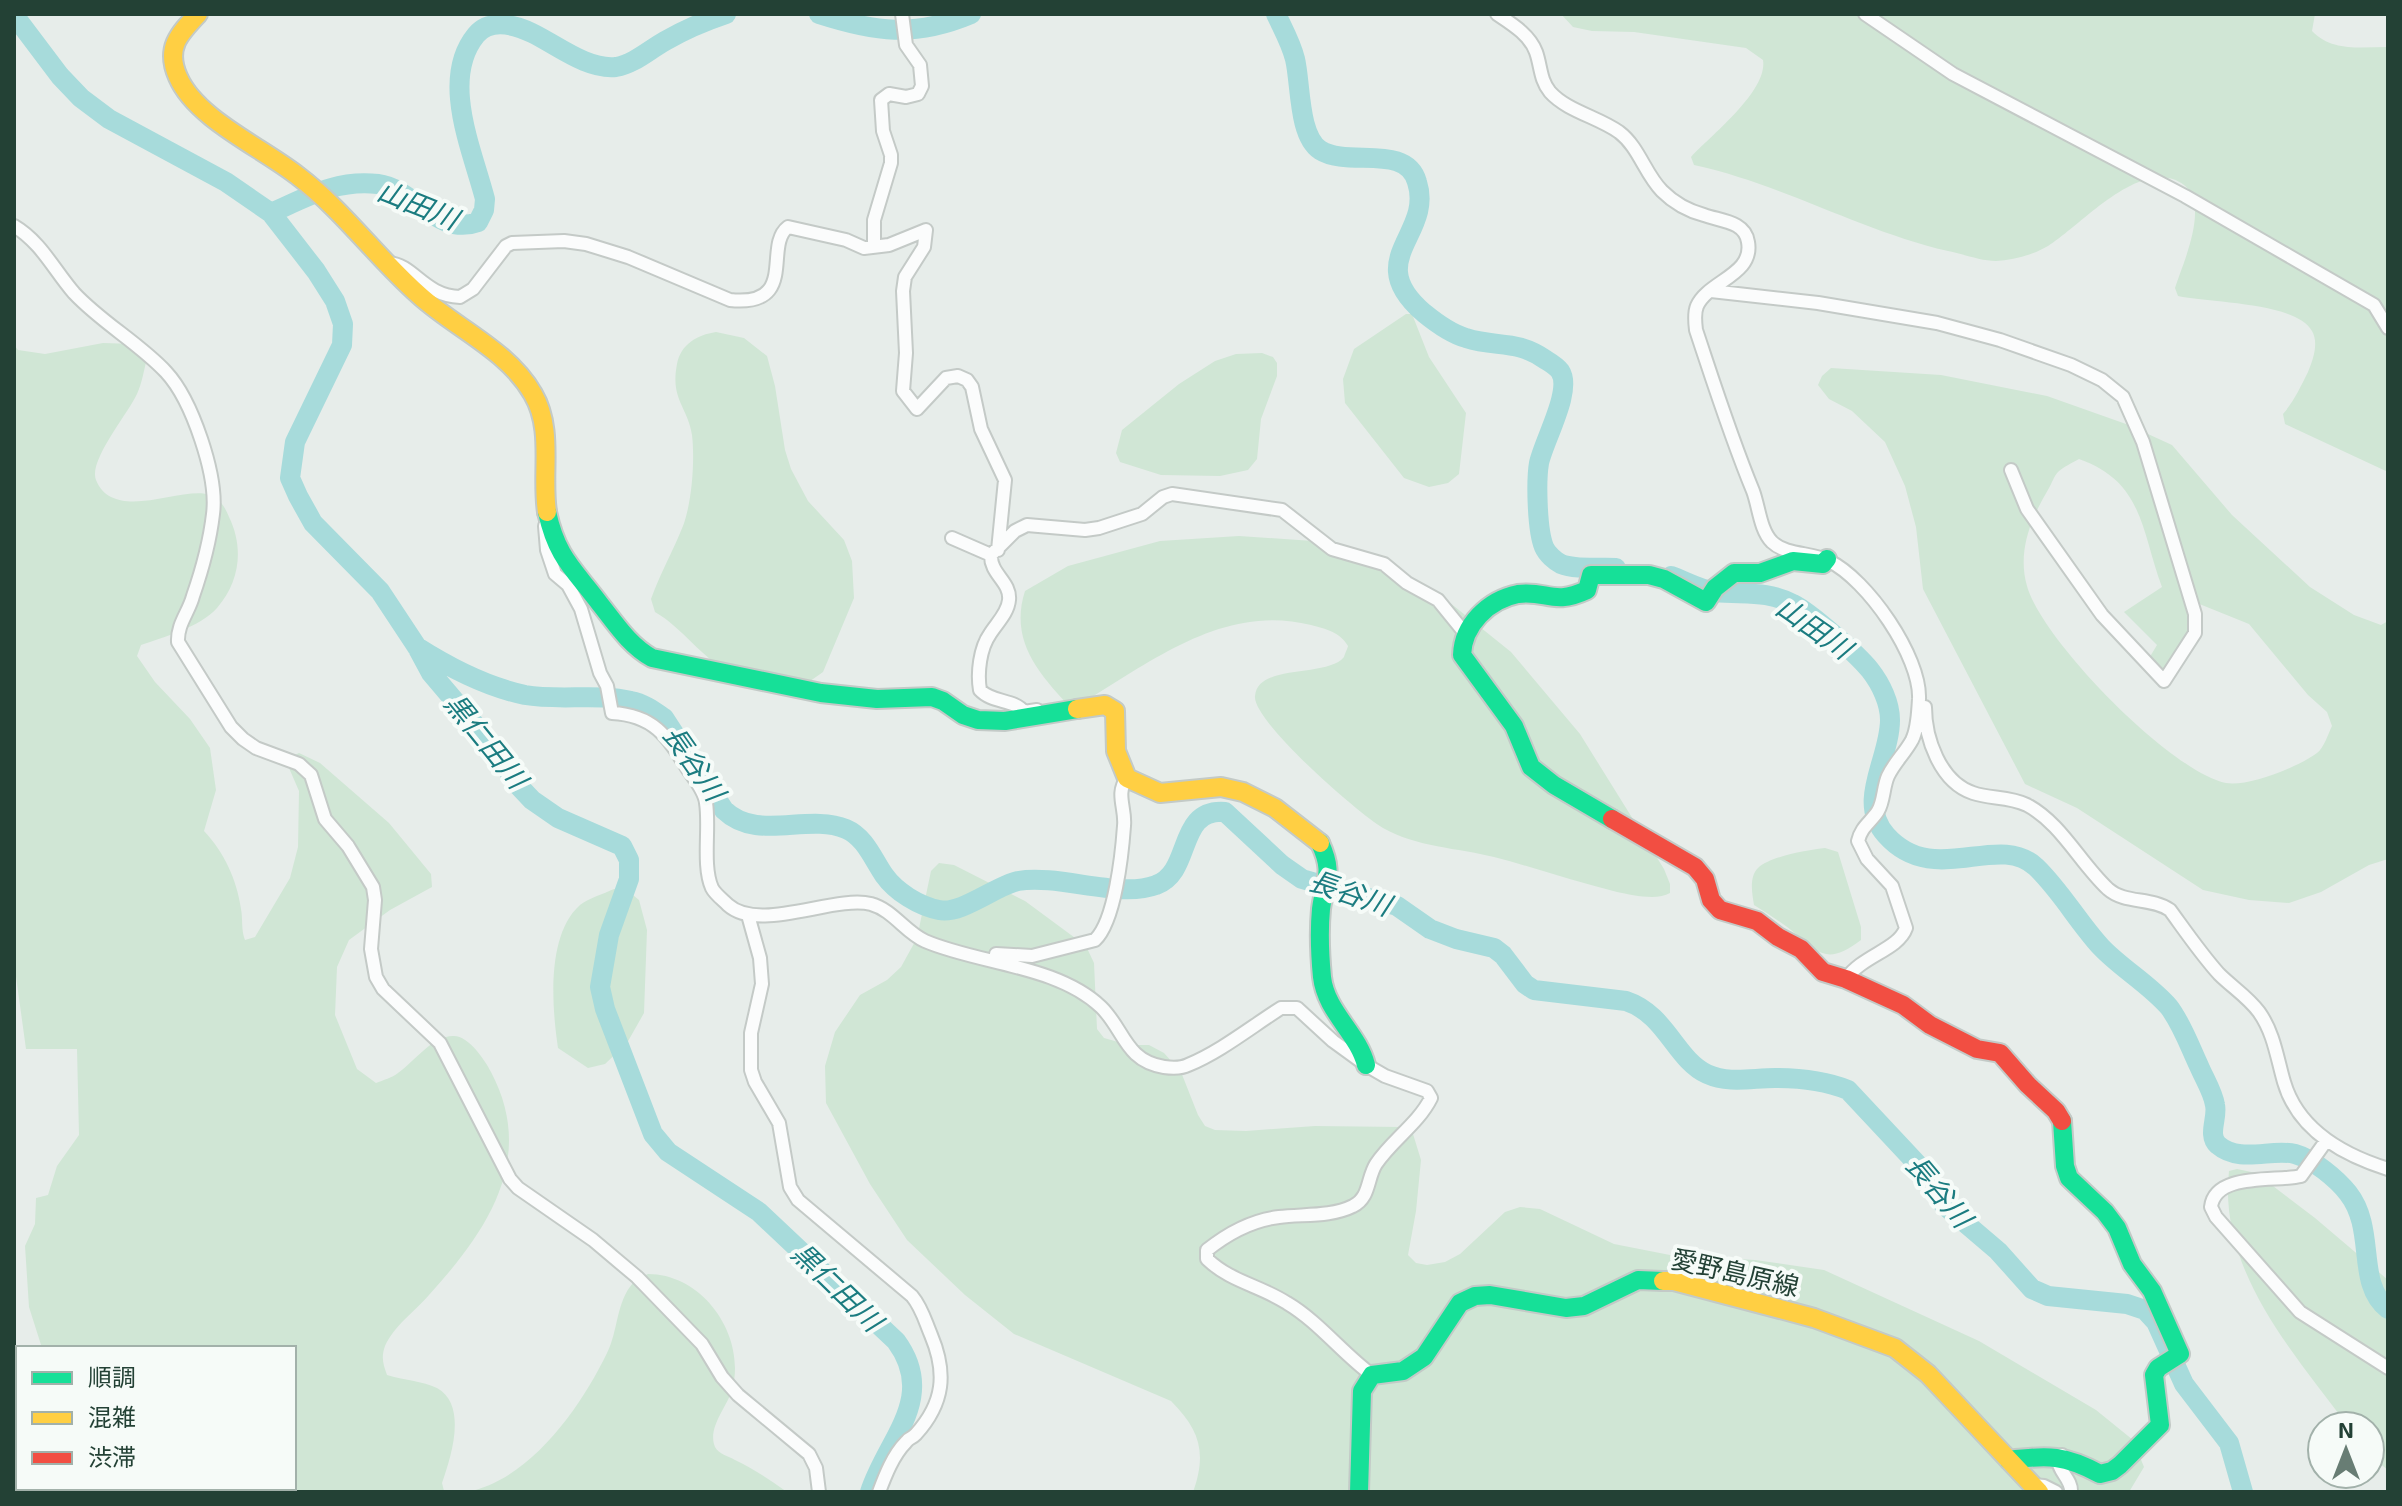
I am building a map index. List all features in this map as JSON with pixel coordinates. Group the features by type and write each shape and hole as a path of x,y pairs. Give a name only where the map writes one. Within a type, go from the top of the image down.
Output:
{"street":[{"path":"198,14 182,27 173,46 175,72 181,85 231,132 278,161 323,196 431,307 513,369 531,390 546,432 546,502 561,556 638,650 652,658 821,693 877,699 932,697 978,720 1005,721 1105,705 1115,711 1116,751 1127,778 1160,793 1221,787 1233,789 1275,808 1320,842 1328,860 1324,889 1322,980 1332,1008 1363,1053 1366,1065"},
{"path":"1497,14 1529,39 1550,92 1618,132 1630,143 1660,189 1679,204 1703,215 1730,221 1747,236 1749,247 1745,260 1697,307 1696,330 1766,535 1786,550 1827,559 1844,568 1877,602 1918,677 1913,739 1887,778 1874,816 1860,835 1860,847 1892,886 1906,928 1894,944 1866,958 1846,979"},
{"path":"1865,14 1953,74 2185,196 2374,305 2388,328"},
{"path":"874,247 874,220 891,163 883,131 881,100 889,94 906,97 918,94 922,86 920,65 908,51 904,25"},
{"path":"14,226 27,234 73,292 113,330 169,374 181,392 211,470 214,503 193,599 179,627 178,642 231,727 243,739 256,748 299,764 311,775 325,819 348,846 373,887 372,964 383,989 440,1043 510,1179 518,1188 593,1240 637,1277 702,1344 722,1377 738,1395 809,1454 816,1468 819,1492"},
{"path":"385,263 402,267 434,292 460,297 473,289 506,246 512,243 576,242 628,257 730,300 754,301 763,296 776,273 780,235 788,227 846,240 864,248 889,245 926,230 924,247 905,277 903,391 917,409 946,378 958,376 967,380 972,387 981,429 1005,480 992,569 1008,588 1010,598 982,653 980,690 990,698 1020,706 1024,712"},
{"path":"1711,291 1818,303 1937,323 2000,340 2071,365 2102,380 2123,397 2143,442 2195,614 2195,633 2164,681 2102,615 2027,509 2011,470"},
{"path":"994,552 1015,531 1027,525 1085,530 1099,528 1142,514 1163,497 1172,494 1282,510 1332,549 1384,564 1407,583 1438,600 1464,632"},
{"path":"549,519 545,525 547,550 555,574 568,585 581,609 608,691 612,713 636,716 669,738 705,796 711,885 732,909 748,915 867,903 888,913 921,940 1018,967 1086,995 1103,1009 1131,1051 1145,1062 1155,1065 1185,1067 1281,1008 1297,1008 1333,1041 1366,1065 1385,1076 1427,1091 1431,1098 1424,1111 1381,1157 1372,1171 1366,1194 1354,1206 1323,1213 1275,1217 1227,1234 1207,1250 1207,1259 1223,1274 1261,1288 1289,1303 1372,1375 1362,1391 1359,1492"},
{"path":"952,538 994,552"},
{"path":"1827,559 1816,566 1793,561 1760,573 1734,573 1706,602 1664,579 1649,575 1591,575 1587,590 1561,601 1522,594 1511,596 1469,622 1464,632 1462,655 1514,726 1531,767 1554,785 1695,867 1705,879 1711,900 1720,910 1757,921 1801,949 1823,972 1903,1005 1930,1025 1977,1049 2000,1053 2056,1111 2063,1123 2065,1166 2069,1178 2105,1212 2117,1228 2132,1264 2152,1291 2169,1334 2180,1350 2154,1375 2160,1425 2112,1471 2100,1474 2062,1455 2009,1460"},
{"path":"1919,694 1925,705 1932,748 1944,770 1957,784 1970,793 2006,798 2027,805 2065,840 2108,889 2127,898 2161,904 2170,910 2220,975 2259,1013 2275,1044 2285,1085 2296,1107 2326,1141 2364,1161 2388,1169"},
{"path":"978,720 983,716 1086,704 1095,706"},
{"path":"977,957 991,954 1032,956 1095,940 1100,934 1115,888 1124,826 1120,791 1127,778"},
{"path":"748,915 760,958 762,984 751,1033 751,1070 779,1123 790,1187 798,1200 912,1296 920,1305 939,1353 939,1397 916,1434 905,1442 879,1492"},
{"path":"2326,1141 2301,1176 2269,1177 2232,1184 2217,1193 2211,1207 2216,1217 2300,1312 2388,1368"},
{"name":"愛野島原線","path":"1372,1375 1403,1371 1424,1357 1460,1303 1475,1296 1490,1295 1566,1308 1584,1306 1638,1280 1674,1281 1814,1318 1895,1348 1928,1374 2036,1489"},
{"path":"2062,1455 2058,1466 2071,1492"},
{"path":"2036,1489 2044,1486 2056,1492"}],"green space":[{"path":"1561,14 2315,14 2312,31 2320,38 2347,47 2388,47 2388,472 2285,424 2283,414 2310,367 2314,352 2314,336 2303,321 2289,314 2251,305 2178,296 2175,288 2195,220 2195,206 2184,185 2167,178 2131,185 2048,246 2016,258 1984,260 1916,242 1759,184 1694,165 1691,157 1748,99 1757,85 1763,60 1746,48 1634,32 1592,31 1573,27"},
{"path":"1406,314 1412,314 1429,357 1466,413 1459,474 1448,483 1429,487 1404,478 1345,403 1343,379 1354,349"},
{"path":"716,332 744,338 767,356 791,469 808,501 844,540 852,561 854,598 823,672 806,684 730,672 655,612 651,599 683,526 692,481 692,435 676,386 677,364 682,351 691,342 702,335"},
{"path":"103,343 134,344 147,358 142,381 103,449 95,472 96,480 105,493 118,500 150,500 198,493 210,495 226,510 234,529 237,564 225,598 210,615 192,626 141,645 137,656 210,748 216,790 204,831 218,848 233,877 245,940 255,937 290,878 298,847 299,791 289,768 291,757 299,753 320,763 389,823 431,874 432,887 390,910 349,940 337,967 335,1015 357,1069 376,1083 396,1075 438,1040 453,1036 470,1044 485,1061 504,1104 509,1135 507,1164 499,1192 486,1219 450,1271 394,1332 383,1354 387,1375 437,1388 452,1406 455,1419 453,1446 442,1483 447,1492 200,1492 296,1490 296,1346 41,1346 29,1307 25,1246 35,1224 36,1198 48,1195 57,1166 79,1135 77,1049 26,1049 14,962 14,345 18,350 45,354"},
{"path":"1262,353 1273,357 1277,363 1277,376 1261,419 1257,459 1248,470 1220,476 1161,475 1120,462 1116,453 1122,430 1179,384 1215,361 1236,354"},
{"path":"1831,368 1941,375 2047,396 2126,424 2172,445 2232,515 2310,587 2354,615 2381,625 2388,621 2388,859 2369,865 2321,892 2289,903 2249,900 2203,890 2077,808 2025,784 1923,589 1916,527 1905,486 1885,442 1852,411 1829,399 1818,385","holes":["2079,459 2116,481 2137,511 2162,587 2124,612 2157,645 2148,660 2163,673 2192,631 2187,599 2249,624 2308,695 2327,712 2332,726 2317,753 2287,769 2247,782 2226,783 2202,774 2143,730 2112,701 2057,638 2038,610 2027,586 2024,560 2028,535 2058,472"]},
{"path":"1239,536 1313,541 1369,552 1439,594 1511,652 1580,734 1664,869 1670,893 1651,897 1617,892 1494,857 1409,839 1370,819 1288,745 1270,725 1255,696 1259,686 1268,679 1323,667 1344,657 1348,646 1341,637 1327,630 1278,620 1246,622 1215,630 1156,657 1072,709 1038,669 1024,641 1021,626 1025,591 1068,566 1160,541"},
{"path":"1825,848 1838,852 1861,927 1861,940 1834,954 1813,948 1754,905 1752,890 1753,876 1764,864 1790,854"},
{"path":"939,863 954,865 1025,901 1086,946 1094,963 1097,1029 1104,1038 1129,1045 1149,1045 1164,1053 1181,1072 1205,1126 1215,1130 1246,1131 1315,1126 1402,1127 1413,1134 1421,1160 1408,1255 1416,1263 1445,1262 1460,1254 1505,1212 1520,1207 1540,1209 1614,1244 1670,1255 1755,1260 1824,1270 1979,1341 2096,1410 2133,1440 2144,1467 2129,1492 1193,1492 1200,1465 1198,1443 1189,1422 1171,1401 1014,1334 965,1295 907,1240 870,1184 826,1103 825,1066 835,1032 860,995 887,980 901,967 917,938 931,871"},
{"path":"614,889 628,891 639,900 647,930 644,1013 627,1043 605,1064 588,1068 558,1048 554,973 561,934 569,918 580,905"},
{"path":"2237,1169 2256,1173 2388,1280 2388,1470 2386,1410 2336,1410 2264,1308 2247,1276 2235,1242 2229,1207 2229,1171"},
{"path":"648,1274 668,1277 687,1285 717,1312 727,1330 735,1370 732,1390 714,1432 715,1447 787,1492 467,1492 490,1485 512,1473 532,1457 568,1418 607,1353 627,1291 634,1282"}],"waterway":[{"name":"山田川","path":"271,213 310,195 363,183 391,188 450,223 463,225 478,222 485,199 467,137 460,93 460,72 476,35 488,26 518,28 583,61 616,67 635,60 687,29 726,14"},
{"name":"山田川","path":"819,14 858,25 895,30 931,27 971,14"},
{"name":"山田川","path":"1276,14 1293,53 1304,121 1313,143 1332,155 1389,159 1401,163 1411,170 1417,182 1420,201 1399,262 1399,277 1406,294 1424,313 1455,334 1525,349 1560,371 1563,390 1538,471 1538,505 1544,547 1554,559 1567,566 1616,568"},
{"name":"黒仁田川","path":"14,15 60,76 81,98 109,119 226,182 271,213 335,301 343,324 342,345 295,442 290,478 298,496 313,523 380,591 431,673 498,752 514,781 532,800 558,818 622,846 629,860 629,879 609,935 600,987 605,1009 653,1134 668,1152 759,1212 896,1341 908,1362 912,1381 911,1400 870,1492"},
{"name":"山田川","path":"1671,576 1710,591 1764,595 1793,604 1833,634 1864,663 1881,687 1890,714 1889,735 1874,794 1878,822 1886,835 1905,850 1924,858 2003,854 2020,858 2036,867 2101,947 2153,991 2174,1014 2212,1095 2216,1110 2213,1136 2218,1145 2236,1154 2295,1154 2324,1170 2348,1193 2362,1223 2372,1285 2388,1309"},
{"name":"長谷川","path":"417,647 469,676 511,692 538,697 618,699 644,705 664,718 724,810 752,824 815,824 846,829 863,843 895,887 931,908 957,908 1018,881 1052,881 1125,889 1156,885 1168,878 1176,868 1191,830 1199,820 1209,813 1225,812 1282,865 1302,879 1397,906 1430,929 1494,948 1534,990 1626,1001 1640,1007 1661,1026 1687,1059 1707,1074 1732,1080 1803,1079 1848,1090 1921,1168 1944,1205 1998,1251 2032,1289 2048,1296 2127,1304 2145,1310 2156,1322 2184,1384 2229,1443 2243,1492"}],"traffic: fast":[{"path":"547,512 556,541 568,562 623,634 652,658 821,693 877,699 932,697 978,720 1005,721 1077,709"},
{"path":"1612,819 1554,785 1531,767 1514,726 1462,655 1463,644 1472,624 1487,608 1507,597 1528,593 1558,597 1575,595 1587,590 1591,575 1649,575 1664,579 1706,602 1715,588 1734,573 1760,573 1793,561 1823,564 1827,559"},
{"path":"1320,843 1328,869 1320,917 1322,977 1329,1001 1362,1053 1366,1065"},
{"path":"2009,1460 2056,1458 2100,1474 2112,1471 2160,1425 2154,1375 2158,1368 2180,1354 2152,1291 2132,1264 2117,1228 2105,1212 2069,1178 2065,1166 2062,1121"},
{"path":"1359,1492 1362,1391 1372,1375 1403,1371 1424,1357 1460,1303 1475,1296 1490,1295 1566,1308 1584,1306 1638,1280 1663,1281"}],"traffic: slow":[{"path":"198,14 176,42 173,58 178,77 199,106 314,189 419,295 495,352 522,378 533,394 543,422 547,512"},
{"path":"1077,709 1105,705 1115,711 1116,751 1127,778 1160,793 1221,787 1243,792 1275,808 1320,843"},
{"path":"1663,1281 1674,1281 1814,1318 1895,1348 1928,1374 2039,1492"}],"traffic: jam":[{"path":"1612,819 1695,867 1705,879 1711,900 1720,910 1757,921 1801,949 1823,972 1903,1005 1930,1025 1977,1049 2000,1053 2062,1121"}]}
